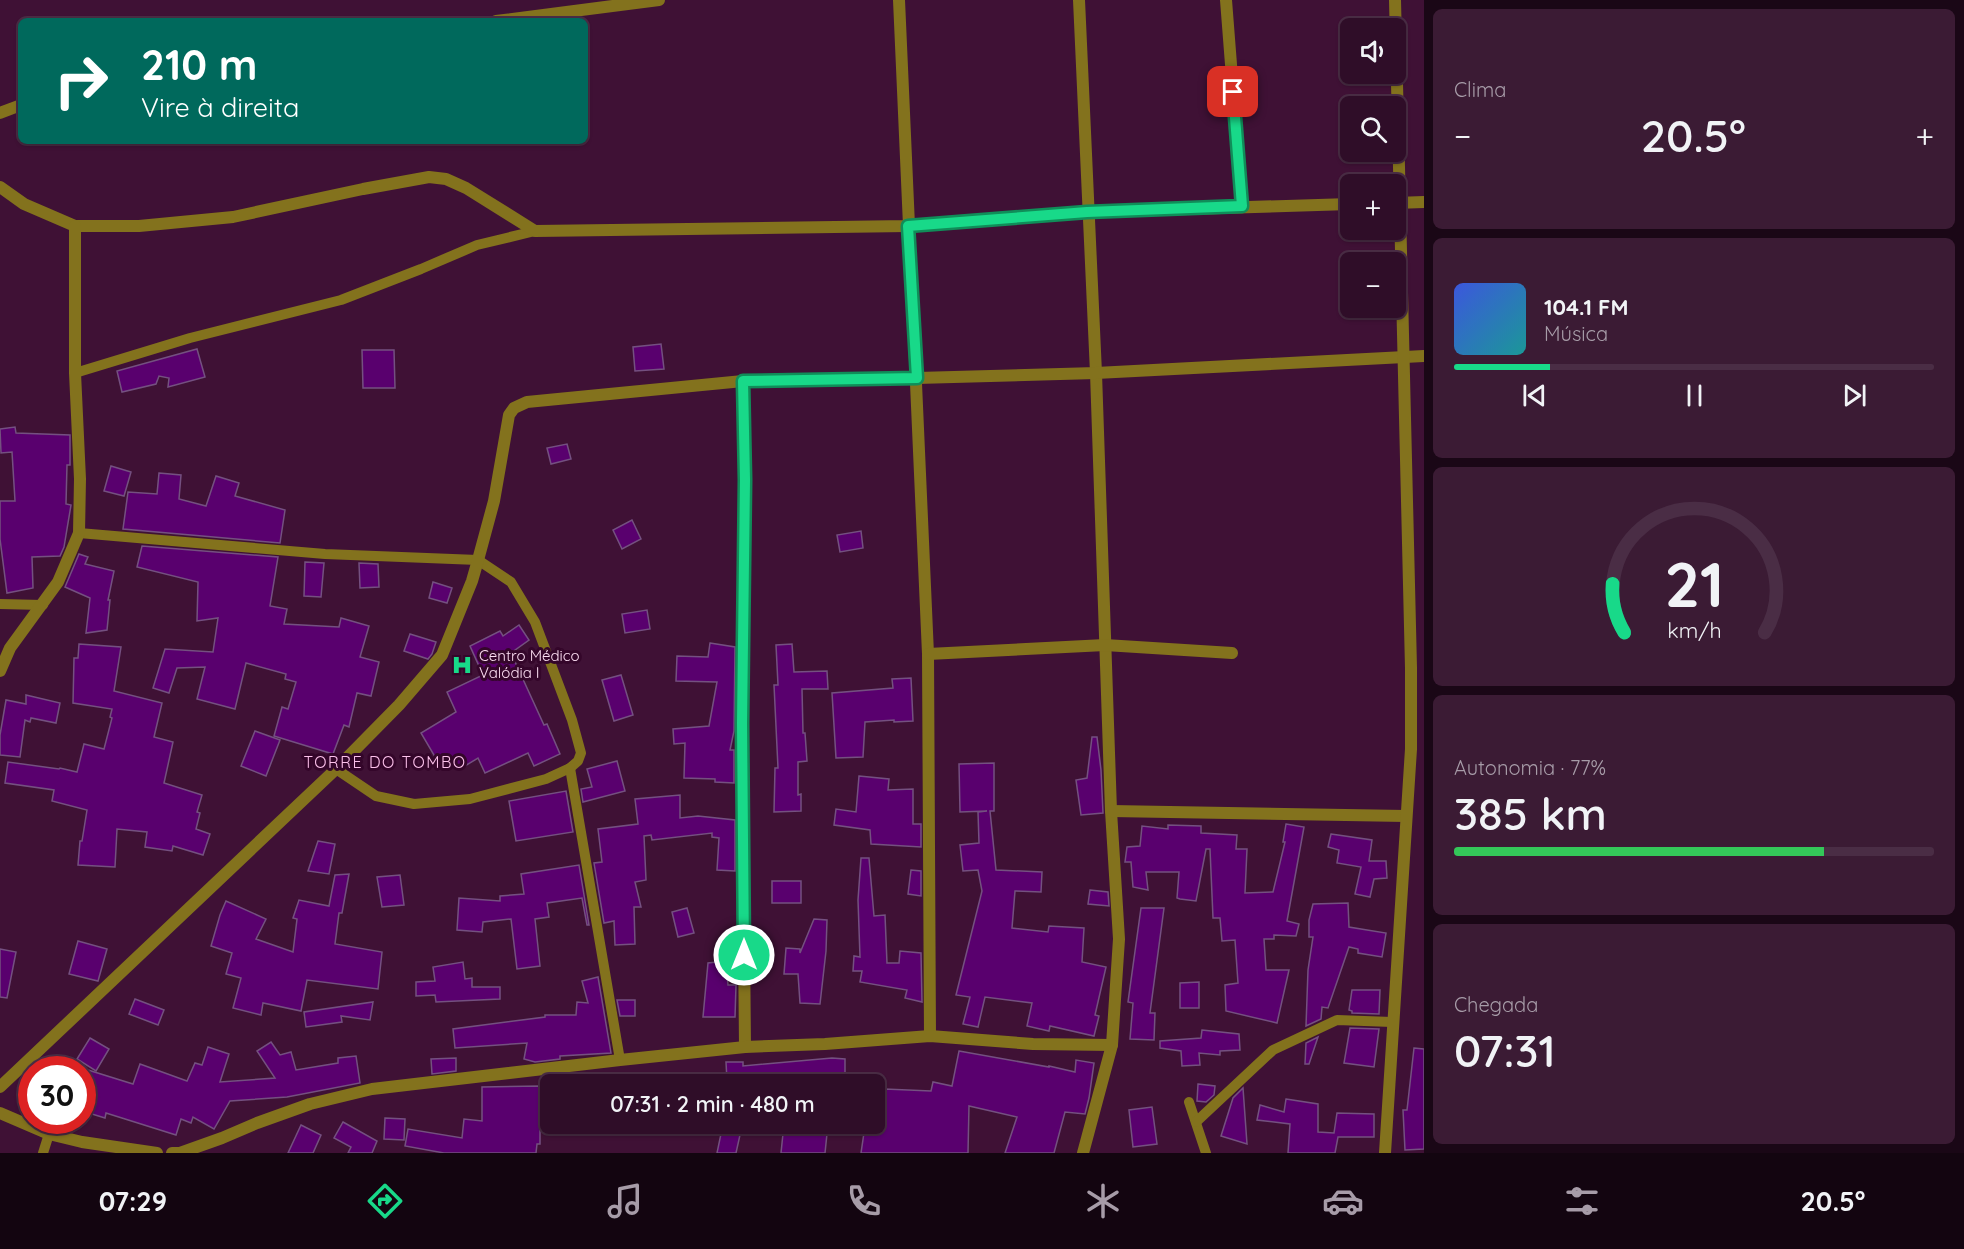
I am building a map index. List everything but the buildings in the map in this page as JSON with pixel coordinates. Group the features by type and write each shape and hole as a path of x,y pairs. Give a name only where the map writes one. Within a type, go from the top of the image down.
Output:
{"street":[{"path":"519,18 659,0"},
{"path":"899,0 928,654 930,1036"},
{"path":"1079,0 1096,373 1111,811 1119,939 1112,1045 1083,1153"},
{"path":"1226,0 1242,206"},
{"path":"1395,0 1398,174"},
{"path":"0,113 18,106"},
{"path":"0,187 24,204 75,226 139,226 234,217 429,177 446,179 466,188 535,231 908,226 1087,212 1340,204"},
{"path":"1406,203 1424,202"},
{"path":"0,670 10,648 58,582 79,533 80,479 75,373 75,226"},
{"path":"1385,1153 1411,749 1404,357 1399,240"},
{"path":"0,1087 336,769 399,705 442,654 472,581 494,501 509,415 514,408 527,402 743,381 1096,373 1424,356"},
{"path":"743,381 745,469 742,723 745,1047"},
{"path":"928,654 1105,645 1232,652"},
{"path":"1111,811 1406,816"},
{"path":"172,1153 180,1153 310,1104 372,1089 620,1060 745,1047 930,1036 1033,1044 1112,1045"},
{"path":"0,1113 18,1121"},
{"path":"49,1134 82,1143 157,1153"}],"lane":[{"path":"75,373 190,338 341,300 477,245 535,231"},
{"path":"79,533 325,554 478,560 511,582 535,622 572,720 581,753 578,761 570,768 546,779 470,799 414,804 376,796 336,769"},
{"path":"0,604 43,605"},
{"path":"570,768 620,1060"},
{"path":"1196,1122 1273,1050 1337,1020 1392,1022"},
{"path":"1190,1102 1206,1153"},
{"path":"44,1153 49,1134"}],"place":[{"name":"Centro Médico Valódia I","path":"462,665"}],"district":[{"name":"TORRE DO TOMBO","path":"385,762"}],"route":[{"path":"744,955 742,723 745,480 743,381 917,378 908,226 1087,212 1242,206 1233,92"}]}
